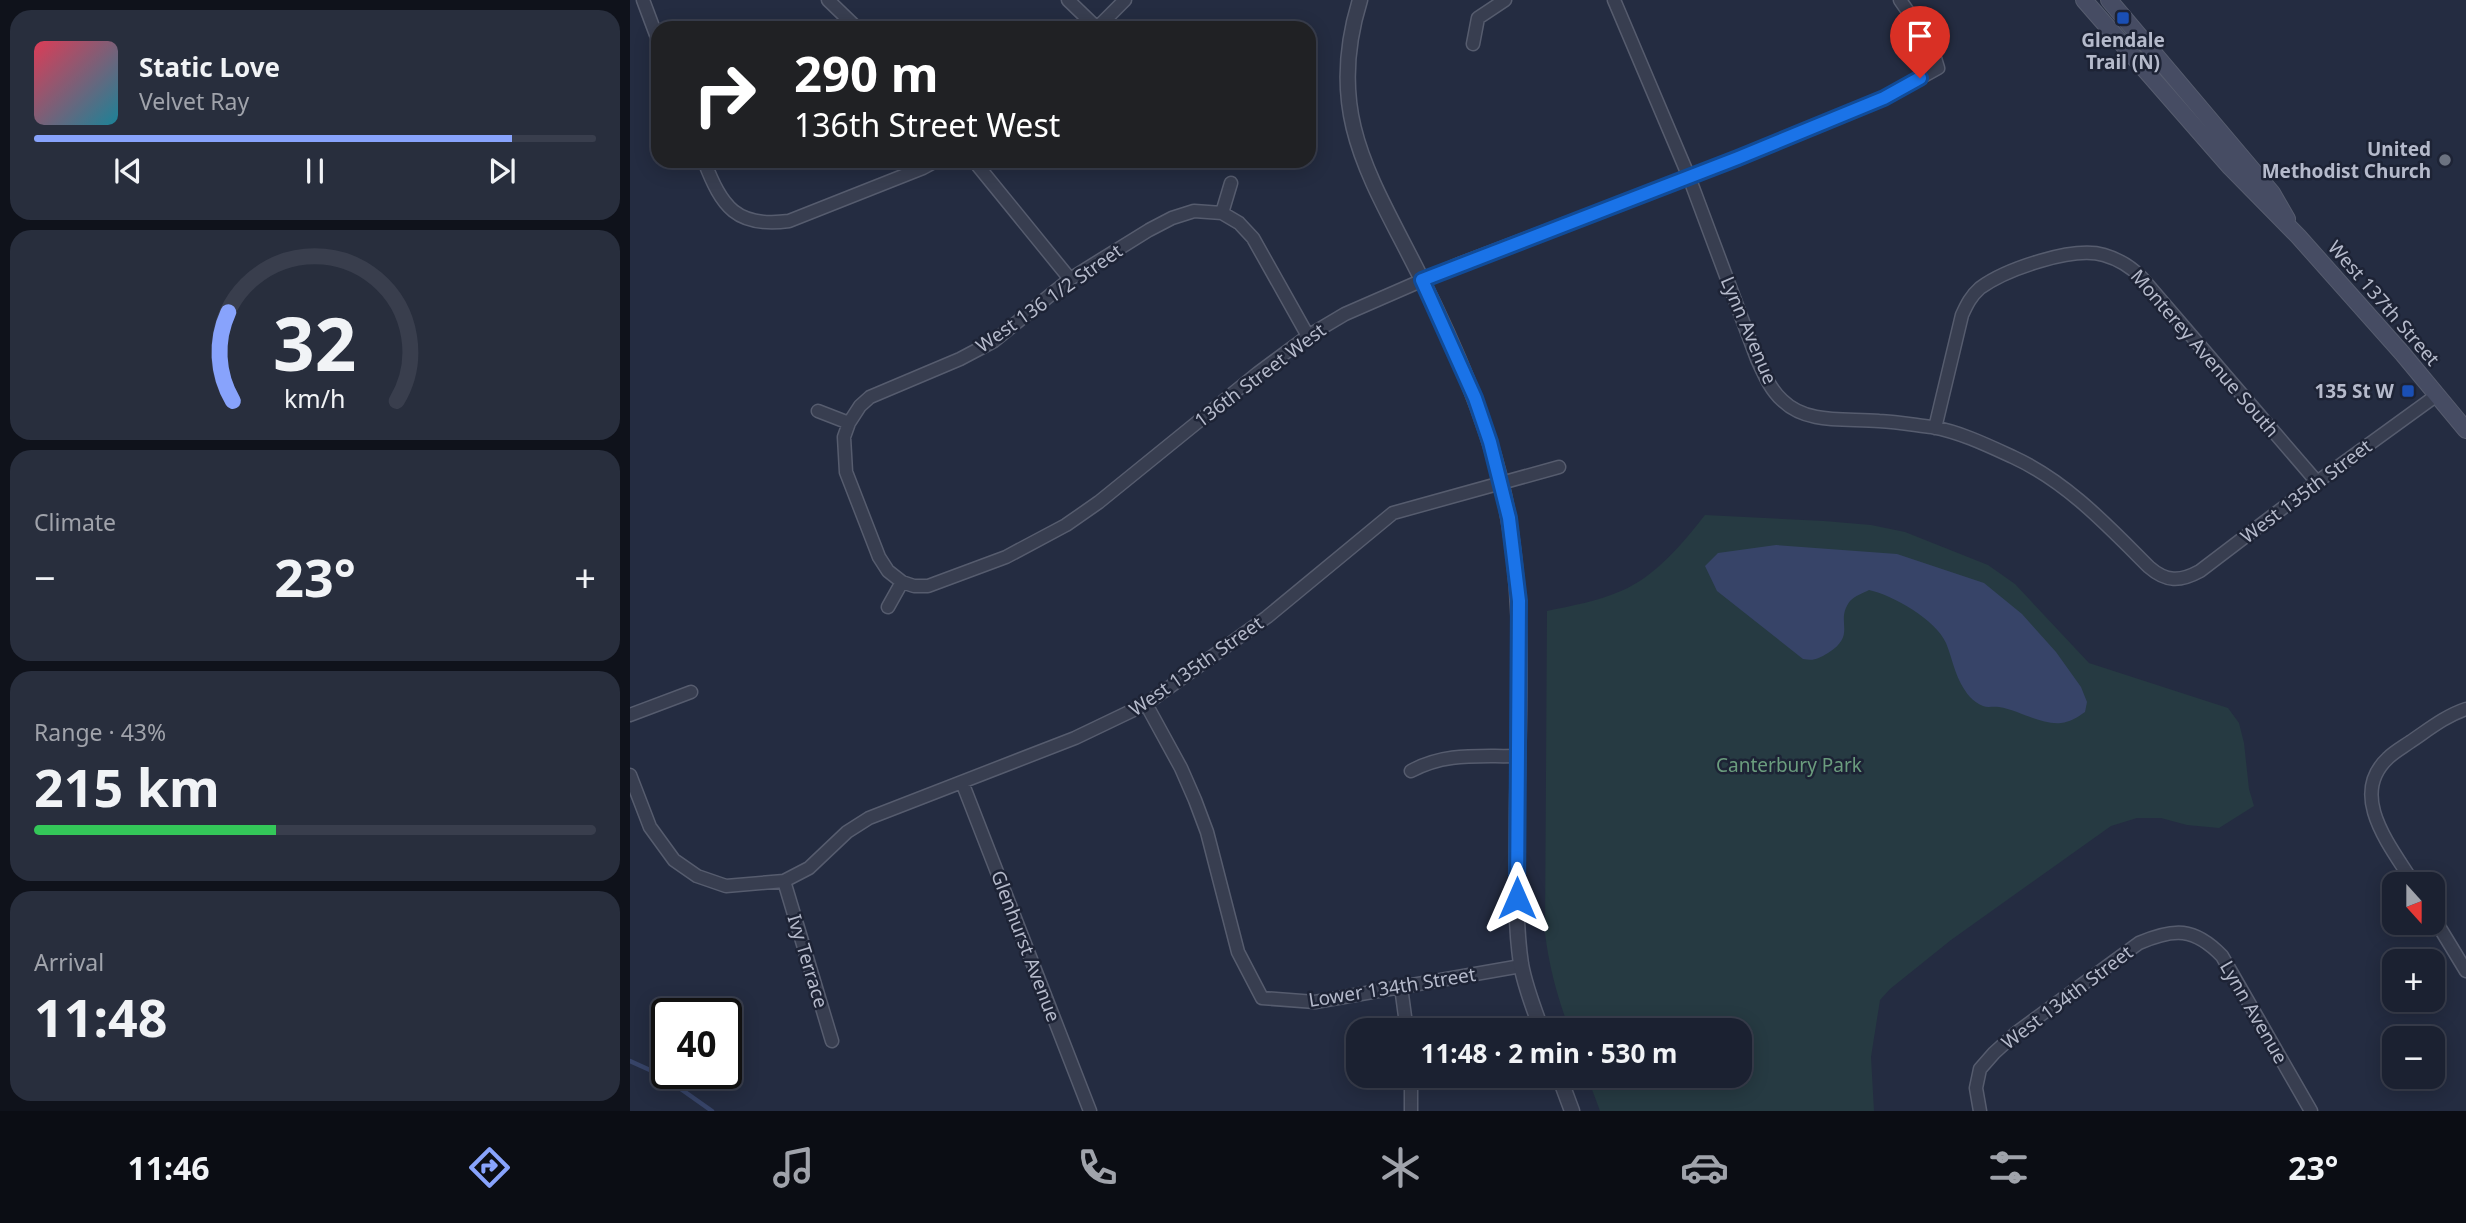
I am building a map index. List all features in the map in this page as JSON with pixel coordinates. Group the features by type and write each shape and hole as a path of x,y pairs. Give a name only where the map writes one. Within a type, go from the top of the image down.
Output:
{"main road":[{"path":"2108,0 2272,193 2298,236"},
{"path":"2089,6 2230,167 2298,236"},
{"name":"West 137th Street","path":"2298,236 2466,430"}],"street":[{"path":"643,0 651,21"},
{"path":"828,0 850,21"},
{"path":"1068,0 1090,21"},
{"path":"1104,21 1125,0"},
{"path":"1360,0 1346,83 1359,149 1475,398 1501,481 1509,518 1519,601 1517,891 1521,966 1537,1018"},
{"path":"1473,44 1478,18 1505,0"},
{"name":"Lynn Avenue","path":"1614,0 1689,177 1757,359 1768,383 1783,402 1799,412 1823,419 1877,421 1935,428 1980,443 2045,474 2082,500 2160,576 2173,580"},
{"name":"136th Street West","path":"902,582 914,586 928,586 1006,557 1066,525 1099,502 1258,373 1308,336 1345,314 1422,280 1884,98 1938,68 1931,45 1900,0"},
{"path":"2089,6 2108,0"},
{"path":"708,168 716,190 726,205 738,215 752,221 771,223 789,221 923,168"},
{"path":"980,168 1070,279"},
{"path":"1231,183 1222,213 1239,223 1253,238 1308,336"},
{"name":"West 136 1/2 Street","path":"849,423 860,406 870,397 960,359 993,341 1070,279 1111,251 1172,218 1194,211 1222,213"},
{"name":"Monterey Avenue South","path":"1935,428 1962,315 1969,299 1981,288 2034,263 2067,253 2103,255 2130,267 2141,277 2317,482"},
{"name":"West 135th Street","path":"2173,580 2187,578 2200,571 2437,395"},
{"path":"818,411 849,423 844,437 846,472 879,557 888,571 902,582 888,607"},
{"name":"West 135th Street","path":"784,881 809,868 847,832 869,818 1075,738 1146,704 1267,617 1393,513 1559,467"},
{"path":"630,715 691,692"},
{"name":"Lower 134th Street","path":"1146,704 1195,800 1207,832 1238,953 1262,998 1315,1002 1521,966"},
{"path":"2407,872 2372,811 2370,790 2376,773 2387,758 2451,714 2466,709"},
{"path":"1411,771 1429,761 1449,757 1518,757"},
{"path":"630,775 650,827 674,860 697,876 726,886 784,881"},
{"name":"Glenhurst Avenue","path":"962,782 1090,1111"},
{"name":"Ivy Terrace","path":"784,881 832,1041"},
{"name":"Lynn Avenue","path":"2179,931 2196,936 2222,956 2311,1111"},
{"name":"West 134th Street","path":"1980,1111 1976,1088 1980,1069 2016,1033 2139,943 2161,933 2179,931"},
{"path":"2444,935 2466,971"},
{"path":"1401,987 1405,1018"},
{"path":"1411,1088 1411,1111"},
{"path":"1563,1088 1572,1111"}],"green space":[{"name":"Canterbury Park","path":"1705,515 1871,525 1905,532 1988,565 2015,584 2089,663 2228,708 2239,723 2254,806 2219,828 2187,825 2161,818 2137,818 2111,826 1951,940 1880,1000 1871,1057 1874,1111 1600,1111 1591,1088 1752,1088 1752,1018 1566,1018 1545,933 1547,611 1603,598 1633,585 1657,568"}],"water":[{"path":"1776,545 1897,554 1984,583 2022,614 2056,652 2081,687 2087,702 2085,712 2068,722 2053,723 2007,709 1979,704 1961,684 1941,634 1913,610 1869,590 1852,599 1846,608 1844,634 1837,646 1819,658 1803,659 1717,591 1705,566 1718,553"}],"waterway":[{"path":"630,1061 661,1075 712,1111"}],"place":[{"name":"Glendale Trail (N)","path":"2123,18"},
{"name":"United Methodist Church","path":"2445,160"},
{"name":"135 St W","path":"2408,391"}],"route":[{"path":"1517,898 1519,601 1509,518 1490,442 1475,398 1422,280 1738,158 1884,98 1920,78"}]}
